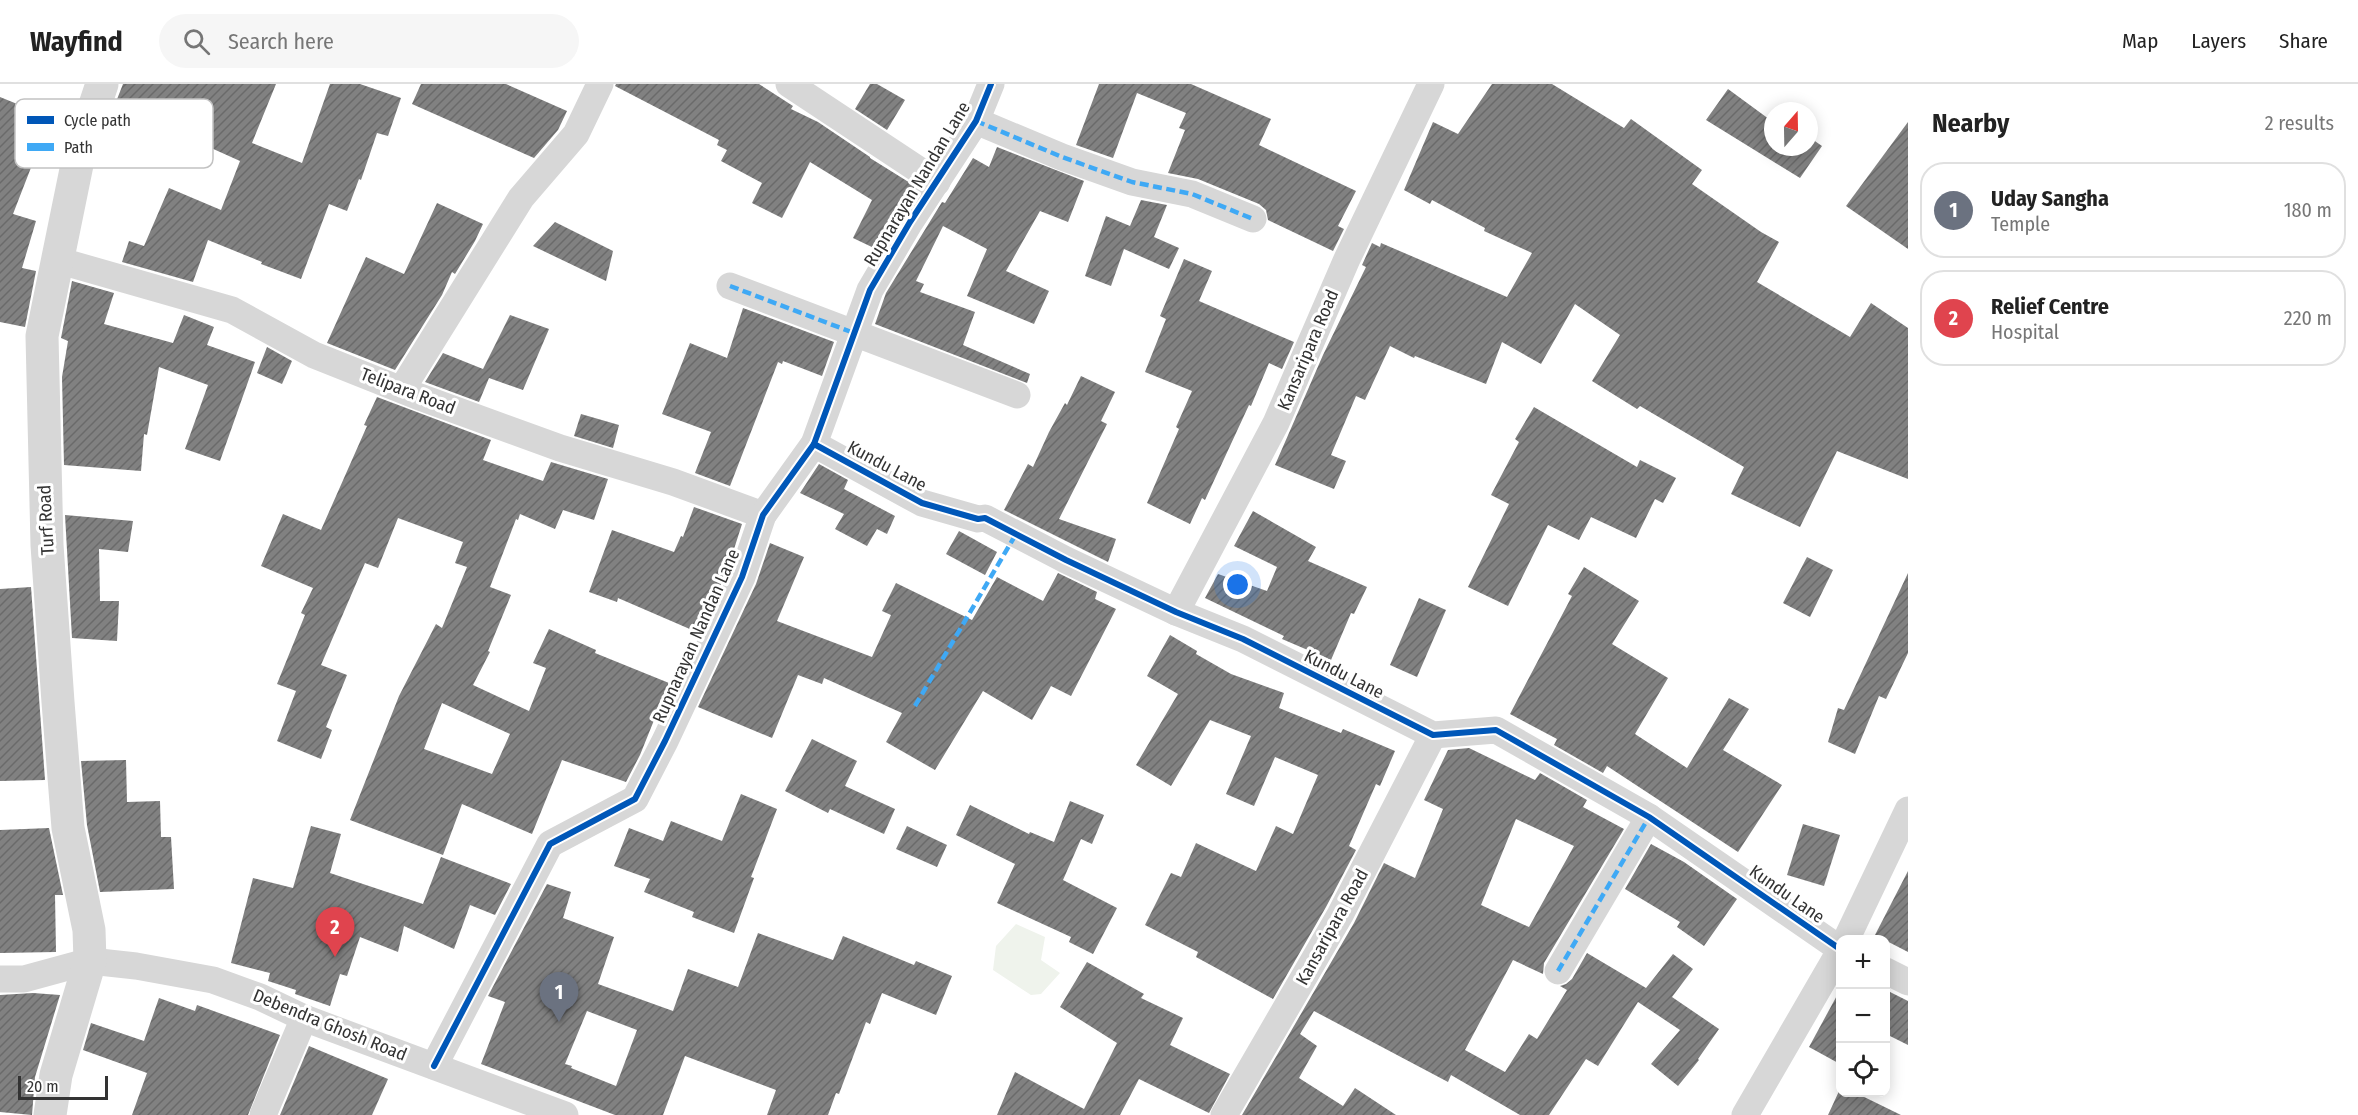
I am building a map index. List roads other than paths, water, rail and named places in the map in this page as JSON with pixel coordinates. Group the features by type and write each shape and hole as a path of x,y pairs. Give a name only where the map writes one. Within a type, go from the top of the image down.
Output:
{"street":[{"name":"Turf Road","path":"97,99 102,84"},
{"path":"402,389 521,198 576,134 600,84"},
{"path":"789,84 937,182"},
{"name":"Rupnarayan Nandan Lane","path":"434,1066 481,971 550,844 635,799 665,741 742,577 763,515 814,444 870,290 976,121 991,84"},
{"name":"Kansaripara Road","path":"1176,612 1276,423 1347,259 1431,84"},
{"path":"976,121 1062,157 1122,178 1192,194 1253,219"},
{"name":"Turf Road","path":"50,1115 56,1075 90,961 89,930 68,828 47,545 42,336 76,168"},
{"name":"Telipara Road","path":"57,260 232,310 314,355 402,389 560,448 673,482 763,515"},
{"path":"730,286 1017,395"},
{"name":"Kundu Lane","path":"814,444 922,503 978,519 986,518 1066,560 1176,612 1243,639 1433,735 1496,730 1649,817 1836,947"},
{"name":"Kansaripara Road","path":"1224,1115 1340,915 1433,735"},
{"path":"1848,935 1908,810"},
{"path":"1558,971 1649,817"},
{"path":"1756,1111 1836,958"},
{"path":"0,979 24,979 90,961"},
{"name":"Debendra Ghosh Road","path":"90,961 136,966 213,980 260,996 304,1018 565,1115"},
{"path":"1890,973 1908,982"},
{"path":"263,1115 304,1018"}],"place":[{"name":"Relief Centre","path":"335,957"},
{"name":"Uday Sangha","path":"559,1022"}]}
